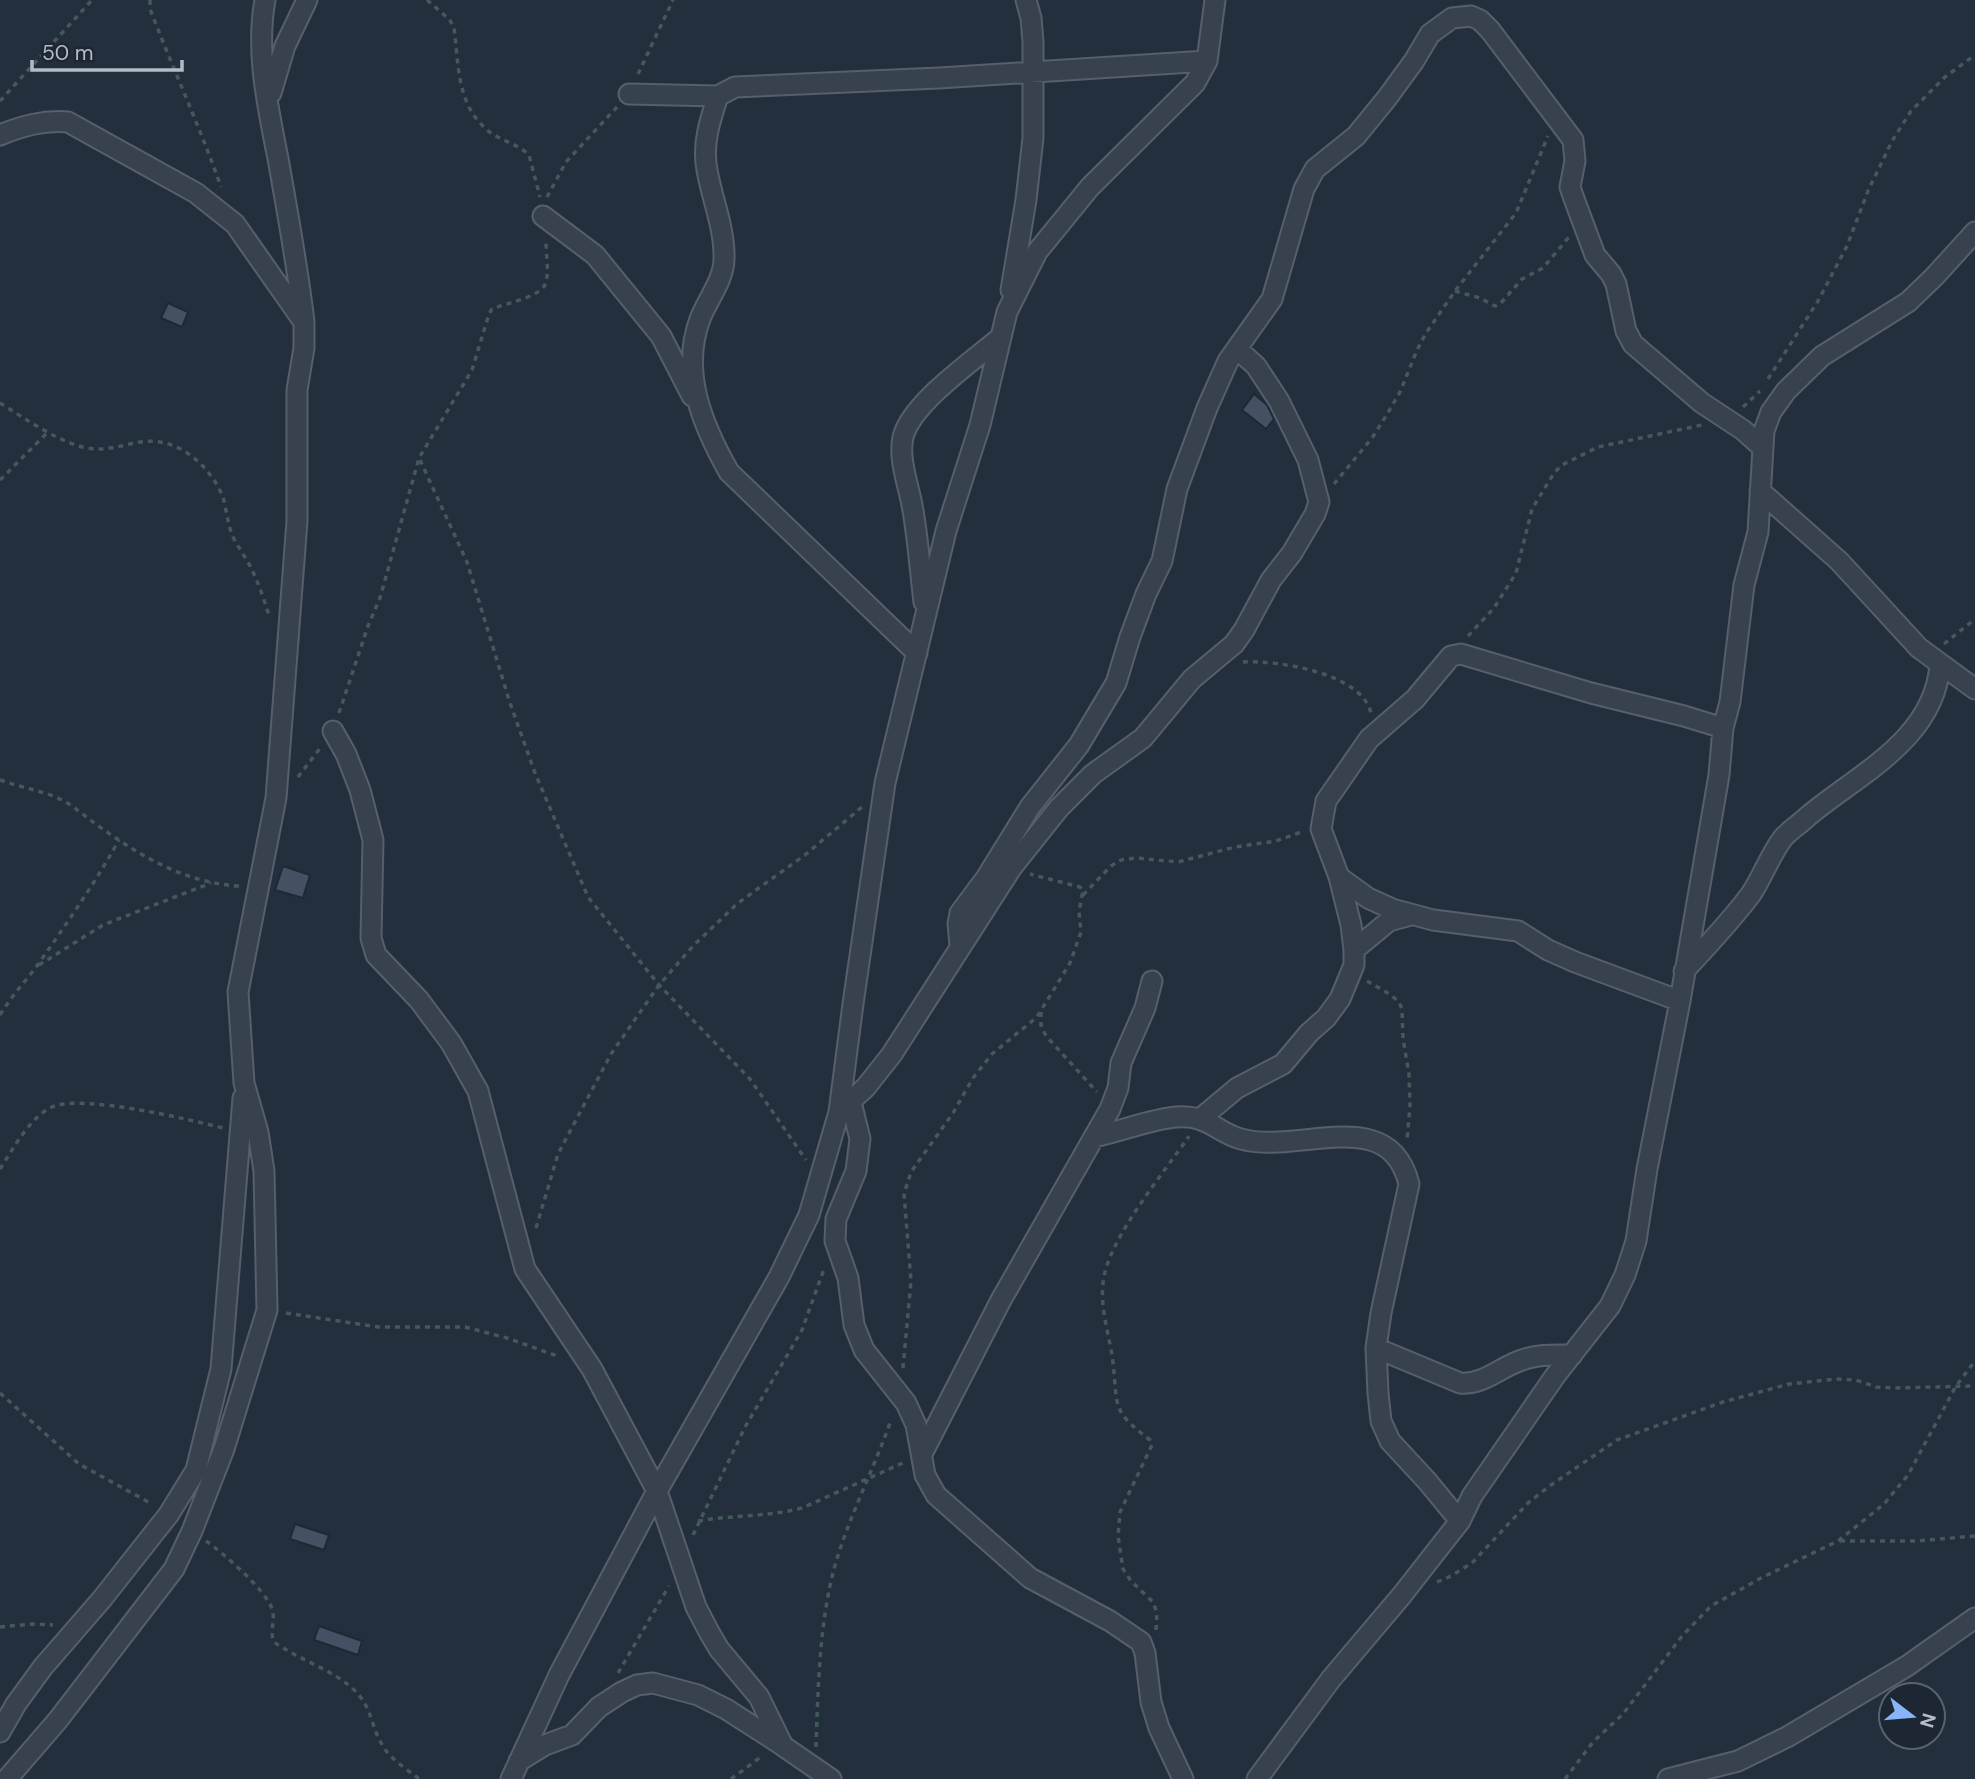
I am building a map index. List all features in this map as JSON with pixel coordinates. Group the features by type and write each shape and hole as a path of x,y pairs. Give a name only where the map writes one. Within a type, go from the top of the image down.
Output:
{"street":[{"path":"0,1732 16,1704 43,1667 103,1599 169,1514 196,1469 221,1368 242,1133 244,1083 238,992 276,798 297,521 298,390 304,348 304,322 279,163 267,106 261,40 265,0"},
{"path":"267,106 285,46 307,0"},
{"path":"515,1770 559,1675 657,1491 779,1277 810,1215 845,1107 885,783 946,531 980,425 1007,312 1026,200 1032,138 1033,42 1026,0"},
{"path":"1007,312 1037,252 1090,187 1195,83 1207,61 1216,0"},
{"path":"960,945 960,913 986,878 1030,807 1079,745 1116,683 1134,626 1162,561 1177,489 1207,408 1228,361 1272,299 1304,190 1315,169 1356,136 1387,98 1437,27 1452,18 1471,16 1480,20 1513,59 1558,119 1575,147 1570,187 1595,255 1611,274 1626,331 1633,344 1702,403 1743,429 1763,448"},
{"path":"629,94 718,96 735,87 1207,61"},
{"path":"698,407 692,361 699,321 724,261 718,215 706,167 707,130 718,96"},
{"path":"0,135 22,126 53,121 68,122 196,193 235,224 304,322"},
{"path":"543,216 595,255 661,336 698,407 709,438 729,472 917,653"},
{"path":"1257,1779 1331,1679 1460,1521 1472,1496 1610,1306 1625,1275 1636,1241 1718,775 1744,585 1758,531 1764,431 1771,412 1786,391 1822,356 1908,302 1975,232"},
{"path":"926,617 903,457 904,433 914,415 929,400 1001,337"},
{"path":"845,1107 892,1054 1012,867 1059,808 1093,774 1143,738 1192,679 1234,644 1270,580 1292,553 1315,514 1319,502 1308,460 1279,401 1256,366 1237,349"},
{"path":"1760,491 1839,561 1919,648 1975,689"},
{"path":"1354,957 1339,877 1325,844 1321,823 1326,802 1375,732 1415,699 1451,656 1461,654 1723,728"},
{"path":"1684,971 1750,894 1784,837 1886,757 1915,729 1939,682 1936,661"},
{"path":"333,731 346,754 360,790 373,840 371,938 376,955 427,1011 451,1043 478,1091 525,1269 592,1369 657,1491 696,1607 719,1649 759,1697 783,1746"},
{"path":"1339,877 1368,898 1412,915 1518,931 1548,950 1575,962 1680,1001"},
{"path":"1201,1118 1237,1088 1283,1064 1340,999 1354,957 1389,921 1412,915"},
{"path":"922,1454 1001,1300 1110,1109 1118,1088 1121,1063 1145,1008 1152,981"},
{"path":"7,1779 58,1720 174,1569 224,1449 267,1310 264,1171 258,1132 244,1083"},
{"path":"845,1107 860,1139 856,1171 836,1219 835,1241 848,1278 853,1325 864,1350 906,1403 916,1425 925,1475 936,1495 1030,1578 1110,1620 1140,1642 1145,1653 1151,1702 1159,1728 1183,1779"},
{"path":"1094,1137 1176,1116 1201,1118 1240,1139 1266,1142 1349,1138 1374,1140 1392,1150 1405,1167 1409,1184 1376,1348 1381,1421 1390,1441 1460,1521"},
{"path":"1376,1348 1460,1383 1471,1384 1520,1360 1541,1355 1572,1355"},
{"path":"1668,1779 1738,1761 1787,1737 1907,1666 1975,1618"},
{"path":"515,1770 544,1745 572,1735 599,1707 622,1692 637,1685 653,1683 698,1695 726,1709 823,1773"}],"path":[{"path":"0,101 92,0"},
{"path":"150,0 150,9 222,188"},
{"path":"276,798 297,779 333,731 368,625 380,598 419,458 472,370 488,314 492,309 534,295 542,290 546,283 547,231 529,155 489,132 467,106 461,89 454,27 449,19 427,0"},
{"path":"543,216 545,201 566,162 629,94 673,0"},
{"path":"1451,656 1506,591 1522,558 1532,509 1553,473 1562,465 1598,447 1728,420 1762,388 1818,301 1847,247 1868,191 1910,111 1945,77 1975,55"},
{"path":"1319,502 1372,438 1400,392 1417,350 1455,291 1516,213 1546,139 1558,119"},
{"path":"1455,291 1480,298 1494,306 1500,304 1522,279 1543,268 1566,239 1578,230 1586,232"},
{"path":"0,403 56,437 95,450 144,441 176,446 191,456 208,471 217,486 223,499 228,524 253,570 271,621"},
{"path":"0,480 48,432"},
{"path":"419,458 467,562 510,703 536,774 588,897 659,985 750,1079 820,1179"},
{"path":"1936,661 1947,641 1975,619"},
{"path":"1208,664 1256,662 1288,665 1331,677 1348,684 1369,704 1375,732"},
{"path":"0,780 67,803 154,862 191,878 211,883 258,887"},
{"path":"536,1230 558,1154 611,1054 659,985 694,945 738,904 841,826 885,783"},
{"path":"823,1773 819,1668 823,1623 831,1579 841,1548 900,1395 911,1281 904,1194 911,1172 992,1054 1032,1021 1041,1010 1077,948 1081,932 1079,911 1083,895 1111,866 1121,860 1136,858 1178,862 1235,847 1276,841 1297,835 1321,823"},
{"path":"0,1015 15,990 37,966 119,840"},
{"path":"1012,867 1080,887 1083,895"},
{"path":"37,966 103,925 211,883"},
{"path":"1354,957 1368,982 1399,1002 1402,1009 1410,1106 1405,1167"},
{"path":"1041,1010 1041,1027 1047,1037 1110,1109"},
{"path":"0,1168 25,1130 50,1108 75,1102 189,1119 242,1133"},
{"path":"1155,1637 1157,1613 1153,1602 1130,1581 1123,1569 1118,1535 1120,1512 1152,1445 1150,1440 1122,1416 1116,1405 1103,1282 1117,1241 1201,1118"},
{"path":"617,1674 681,1565 698,1521 745,1427 802,1330 835,1241"},
{"path":"267,1310 379,1327 465,1327 507,1338 592,1369"},
{"path":"1565,1779 1593,1742 1623,1714 1682,1636 1711,1606 1838,1541 1884,1503 1908,1475 1956,1386 1975,1361"},
{"path":"1402,1595 1451,1576 1472,1563 1528,1503 1618,1440 1723,1402 1789,1384 1836,1379 1894,1388 1975,1386"},
{"path":"0,1393 79,1464 169,1514"},
{"path":"698,1521 784,1513 802,1508 922,1454"},
{"path":"192,1531 221,1552 265,1594 274,1618 271,1635 274,1642 339,1678 355,1691 370,1710 383,1747 419,1779"},
{"path":"1838,1541 1916,1541 1975,1536"},
{"path":"0,1627 46,1624 76,1629"},
{"path":"731,1779 752,1763 783,1746"}],"building":[{"path":"168,303 188,312 182,327 161,318"},
{"path":"1254,394 1267,405 1274,419 1266,429 1242,410"},
{"path":"283,866 310,875 303,898 275,890"},
{"path":"295,1524 329,1535 324,1550 290,1539"},
{"path":"319,1626 362,1641 358,1655 314,1640"}]}
